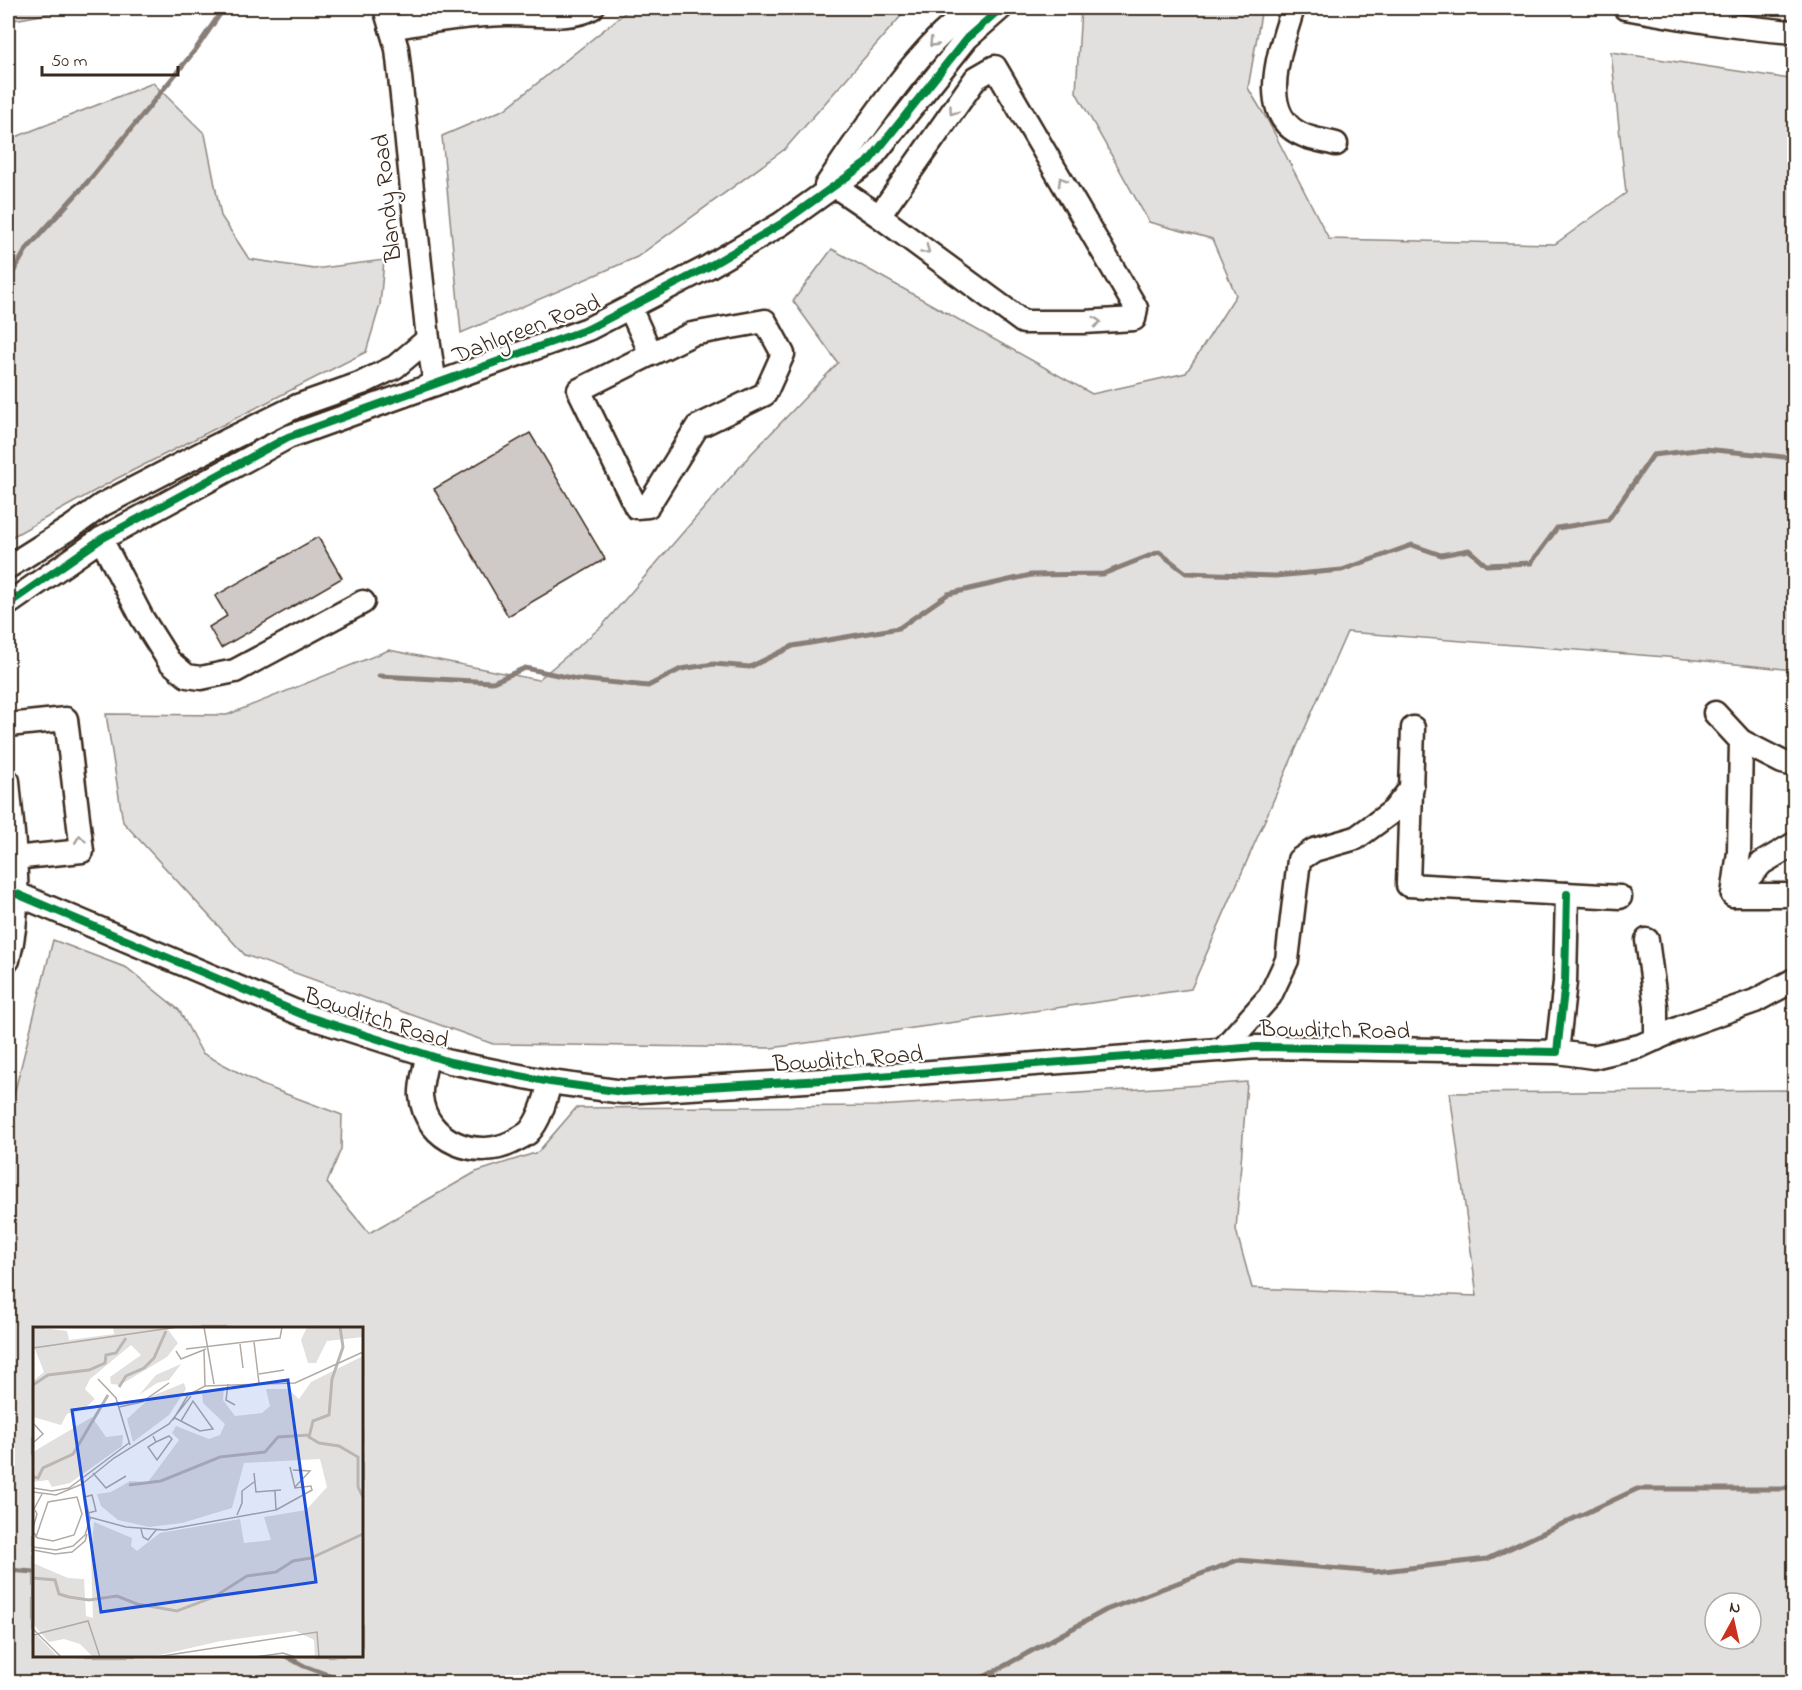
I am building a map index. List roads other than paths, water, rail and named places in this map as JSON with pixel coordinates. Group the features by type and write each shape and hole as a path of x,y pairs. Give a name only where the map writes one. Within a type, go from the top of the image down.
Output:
{"street":[{"path":"388,18 431,21 505,14 556,15 584,13 592,8"},
{"name":"Dahlgreen Road","path":"826,193 879,106 933,42 966,14 979,8"},
{"name":"Dahlgreen Road","path":"8,604 101,539 288,437 588,329 708,267 781,224 869,161 967,38 1001,8"},
{"path":"1293,8 1278,60 1274,97 1283,121 1303,135 1336,144"},
{"path":"1625,8 1679,18 1794,32"},
{"name":"Blandy Road","path":"388,18 397,49 428,339 435,384"},
{"path":"826,193 879,216 1023,322 1134,319 1136,308 995,67 976,78 879,216"},
{"path":"630,308 651,354"},
{"path":"765,321 783,354 765,394 696,427 648,506 636,507 579,390 651,354 692,334 765,321"},
{"path":"8,567 102,505 297,406 395,367 428,339"},
{"path":"101,539 142,618 169,661 187,676 201,678 236,671 363,602"},
{"path":"1715,713 1741,741 1782,762 1794,765"},
{"path":"8,725 66,719 82,851 14,858"},
{"path":"1413,728 1413,787 1408,885 1620,897"},
{"path":"1733,895 1739,852 1741,741"},
{"path":"8,781 17,894 8,960"},
{"path":"1222,1050 1270,996 1287,960 1299,860 1314,850 1356,838 1393,811 1413,787"},
{"path":"1733,895 1762,863 1794,844"},
{"name":"Bowditch Road","path":"17,894 306,1016 450,1062 550,1082 623,1092 840,1079 1257,1047 1557,1052 1593,1058 1640,1046 1684,1026 1755,1001 1794,980"},
{"path":"1557,1052 1565,982 1567,894"},
{"path":"1733,895 1794,896"},
{"path":"1647,940 1656,1006 1656,1039"},
{"path":"427,1054 421,1096 430,1122 450,1142 475,1149 503,1147 528,1133 544,1106 550,1082"}],"waterway":[{"path":"8,281 26,250 92,177 196,49 224,8"},
{"path":"379,676 493,682 525,668 576,679 648,686 681,669 714,664 750,667 793,646 899,628 948,594 1031,575 1103,574 1159,552 1186,573 1275,576 1342,570 1412,545 1441,555 1469,550 1486,565 1531,563 1557,528 1608,520 1653,455 1705,449 1794,458"},
{"path":"975,1682 1106,1610 1238,1560 1375,1572 1487,1559 1637,1489 1783,1489 1794,1485"},
{"path":"8,1570 33,1572"},
{"path":"288,1657 304,1666 347,1682"}]}
